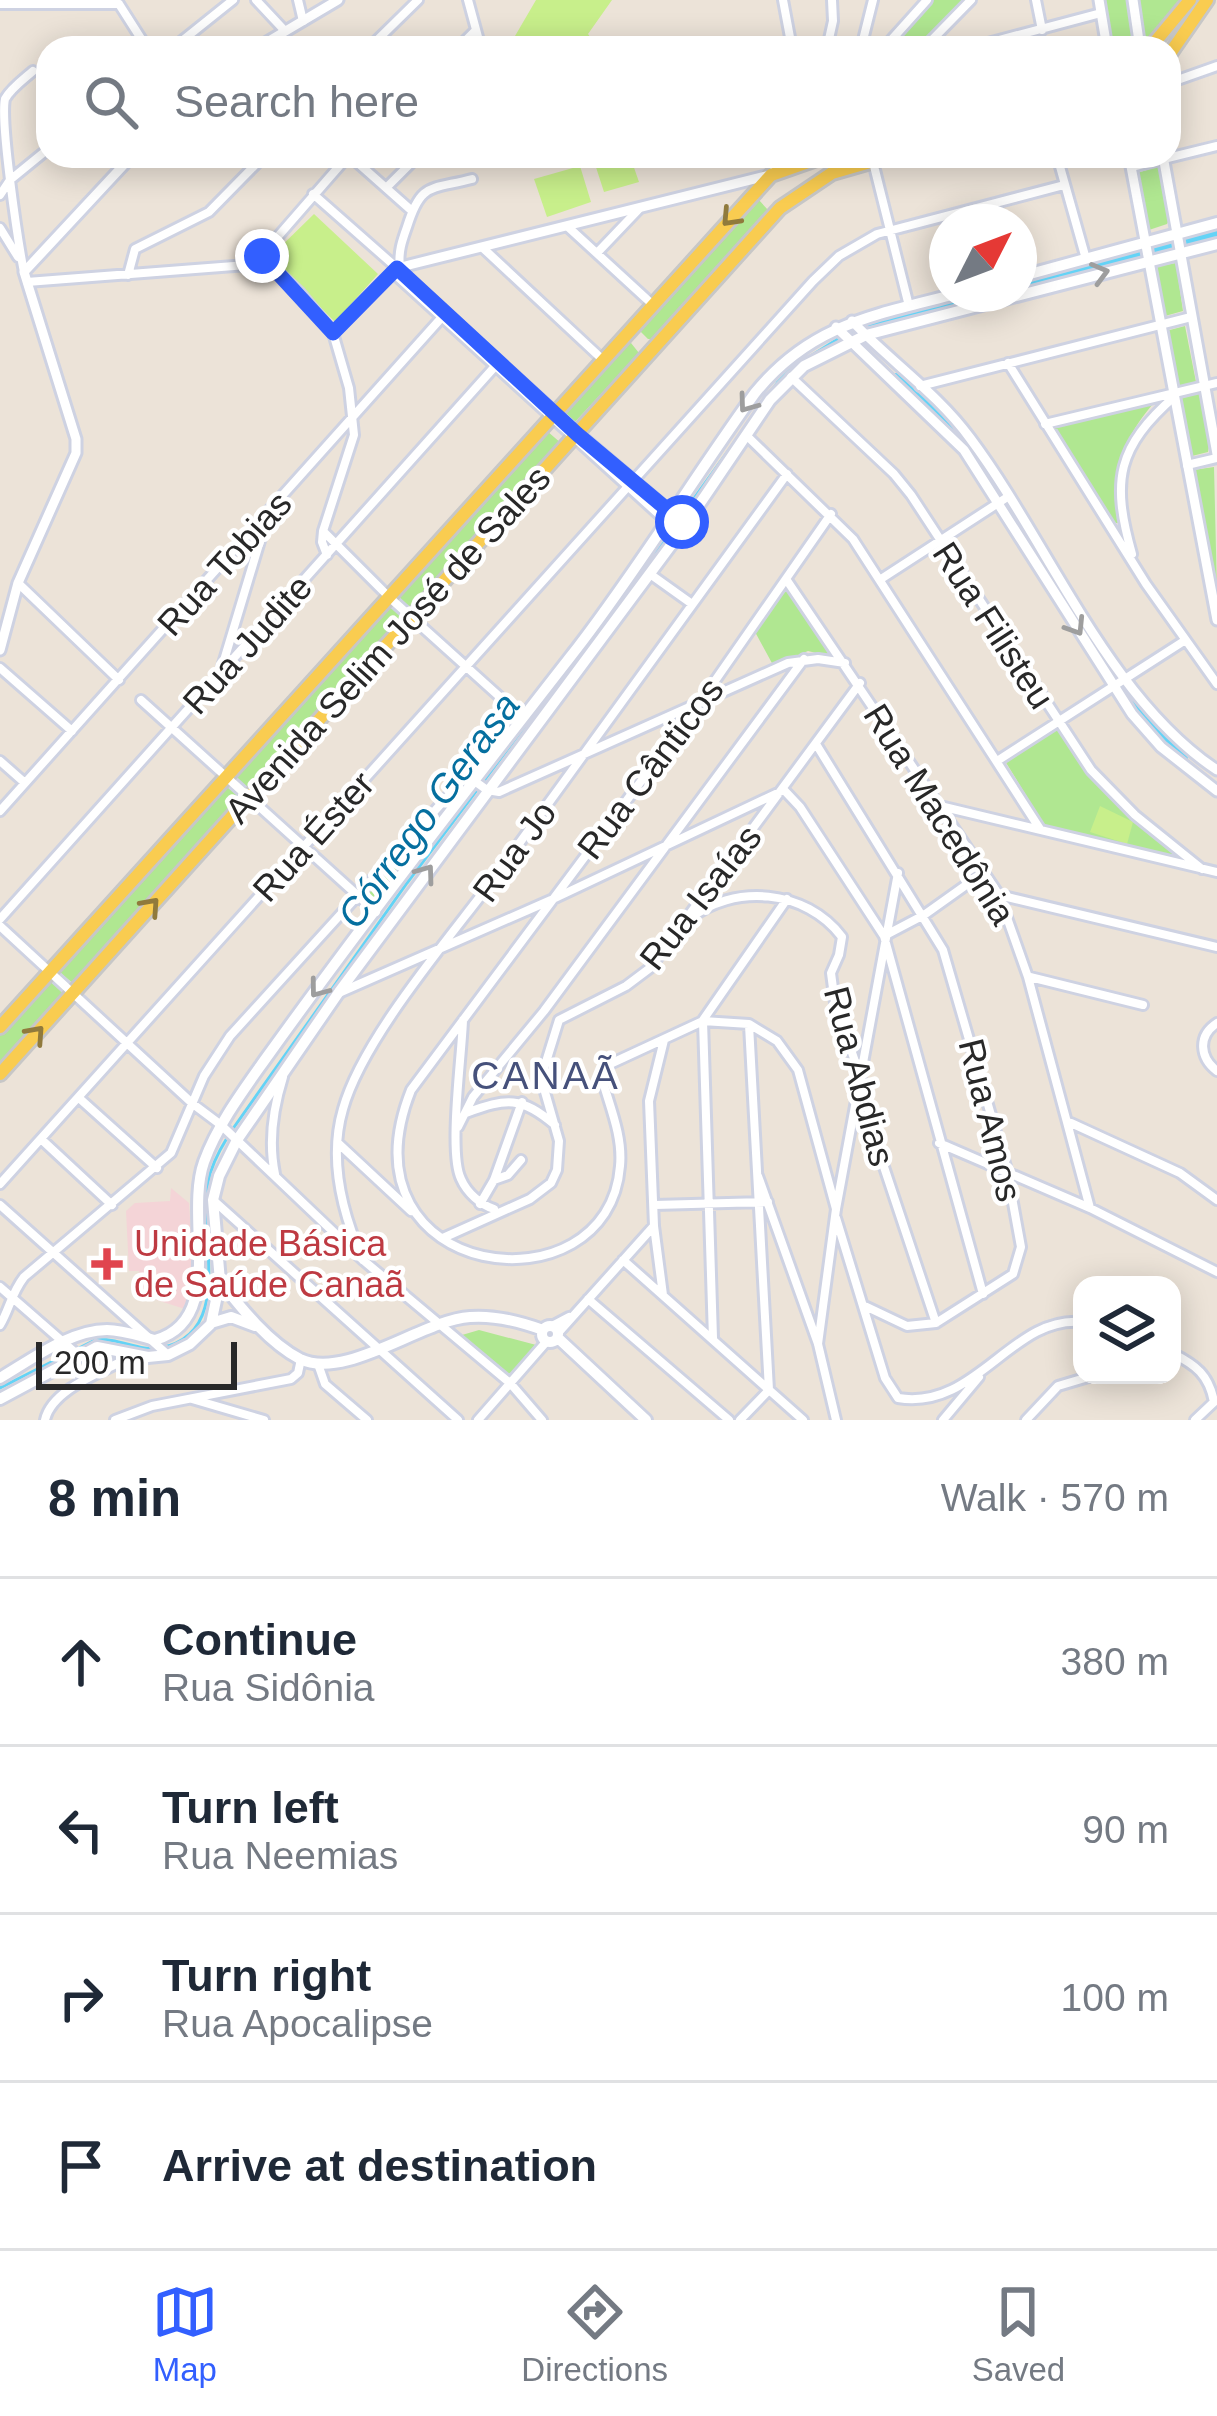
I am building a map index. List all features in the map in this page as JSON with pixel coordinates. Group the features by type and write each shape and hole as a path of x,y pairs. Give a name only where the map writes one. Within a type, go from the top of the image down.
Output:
{"main road":[{"path":"1160,36 1190,0"},
{"path":"1181,38 1207,0"},
{"name":"Avenida Selim José de Sales","path":"0,1027 757,189 771,175 792,168"},
{"path":"831,168 832,173"},
{"name":"Avenida Selim José de Sales","path":"0,1074 780,208 832,173 849,168"},
{"path":"757,189 780,208"},
{"path":"162,1348 194,1311 199,1288 196,1192 204,1161 287,1065 339,992 480,785 517,720 790,377 851,333 1177,244 1217,223"},
{"path":"1177,244 1217,244"},
{"path":"1037,272 1145,252"},
{"path":"211,1324 220,1281 214,1200 229,1132 262,1063 376,912 650,574 675,523 765,380 851,333 929,301"},
{"path":"626,332 650,353"},
{"path":"220,1281 263,1330 301,1359 317,1363 348,1360 469,1316 552,1334 646,1420"},
{"path":"231,1317 228,1309 234,1299"},
{"path":"0,1399 72,1349 97,1347 134,1355 190,1344 211,1324 231,1317 263,1330"},
{"path":"0,1378 108,1330 162,1348"}],"street":[{"path":"187,36 233,0"},
{"path":"256,0 285,31"},
{"path":"298,0 303,21"},
{"path":"276,36 338,0"},
{"path":"381,36 418,0"},
{"path":"468,0 478,36"},
{"path":"783,0 790,36"},
{"path":"830,36 832,0"},
{"path":"864,36 873,0"},
{"path":"895,36 927,0"},
{"path":"936,36 971,0"},
{"path":"1036,0 1042,30"},
{"path":"1099,0 1105,36"},
{"path":"1133,0 1138,36"},
{"path":"0,16 7,3 122,2 140,36"},
{"path":"1018,36 1101,13"},
{"path":"470,36 476,30"},
{"path":"1181,78 1217,67"},
{"path":"0,650 18,583 76,453 76,439 24,274 2,113 11,91 33,71"},
{"path":"1181,154 1217,146"},
{"path":"0,195 36,159"},
{"path":"24,274 121,168"},
{"path":"128,275 135,249 209,212 252,168"},
{"path":"24,274 128,275 247,266 262,256 338,168"},
{"path":"363,168 412,211"},
{"path":"386,188 406,168"},
{"path":"395,268 638,210 771,175 777,168"},
{"path":"874,168 909,306"},
{"path":"1060,168 1086,260"},
{"path":"1131,168 1217,620"},
{"path":"1165,168 1217,456 1186,465"},
{"path":"333,333 395,268 420,194 472,179"},
{"name":"Rua Éster","path":"0,1184 813,281 863,241 1064,185"},
{"path":"314,194 496,365 675,523"},
{"path":"597,254 638,210"},
{"path":"567,226 652,304"},
{"path":"0,228 24,274"},
{"path":"484,249 602,359"},
{"path":"262,256 333,333 353,417 350,454 323,531 327,555"},
{"name":"Rua Tobias","path":"0,811 444,316"},
{"path":"920,386 1191,317"},
{"path":"851,333 920,386 967,433 1003,499 1161,747 1217,791"},
{"path":"851,333 941,424 1003,499"},
{"path":"1008,363 1113,532 1217,684"},
{"name":"Rua Judite","path":"0,922 496,365"},
{"name":"Rua Filisteu","path":"790,377 894,474 1056,722 1111,792 1202,869"},
{"path":"1045,424 1217,383"},
{"path":"1136,567 1121,494 1125,456 1146,422 1175,395"},
{"path":"746,435 831,514 881,579 1040,829"},
{"name":"Rua Jo","path":"363,1260 348,1226 339,1187 338,1143 353,1078 788,474"},
{"path":"881,579 1003,499"},
{"path":"220,674 268,514"},
{"name":"Rua Cânticos","path":"464,1019 703,698 831,514"},
{"path":"1113,532 1125,530"},
{"path":"0,1325 9,1296 24,1277 171,1153 204,1076 230,1036 517,720 323,531"},
{"path":"650,574 693,604"},
{"name":"Rua Macedônia","path":"786,579 999,896 1028,977 1090,1208"},
{"path":"18,583 119,680"},
{"path":"997,761 1184,641"},
{"path":"480,785 499,792 703,698 804,659 846,664"},
{"path":"458,1127 804,659"},
{"path":"0,668 72,731"},
{"path":"1119,682 1178,740 1217,770"},
{"name":"Rua Isaías","path":"559,1020 626,986 650,968 860,683"},
{"path":"141,700 376,912"},
{"name":"Rua Amos","path":"816,744 924,915 953,978 1007,1170 1022,1246 1012,1274 937,1323"},
{"path":"0,761 25,782"},
{"path":"339,992 659,851 784,790 884,936 983,1294"},
{"path":"940,806 1217,872"},
{"path":"818,1344 836,1213 898,873"},
{"path":"884,936 983,874"},
{"path":"999,896 1217,947"},
{"path":"338,1143 442,1238 478,1257 527,1260 592,1230 610,1205 620,1167 617,1128 602,1076 610,1064 703,1021 787,899 727,899 712,903 677,928"},
{"name":"Rua Abdias","path":"787,899 823,917 842,937 830,984 880,1158 937,1323"},
{"path":"0,922 363,1260 511,1384 539,1419"},
{"path":"1028,977 1142,1005"},
{"path":"442,1238 530,1199 551,1184 560,1155 541,1078 559,1020 544,1012"},
{"path":"464,1019 454,1156 461,1180 481,1204 499,1210"},
{"path":"414,1213 396,1162 399,1120 411,1090 464,1019"},
{"path":"703,1021 749,1024 777,1042 798,1070 885,1378 898,1398 923,1402 984,1372 1047,1328 1073,1324"},
{"path":"703,1021 713,1338"},
{"path":"1217,1023 1202,1041 1208,1063 1217,1071"},
{"path":"740,1420 769,1390 749,1024"},
{"path":"663,1295 654,1226 649,1101 664,1040"},
{"path":"275,1176 272,1125 287,1065"},
{"path":"79,1098 157,1168"},
{"path":"464,1114 499,1102 522,1102 556,1126"},
{"path":"481,1204 522,1102"},
{"path":"1070,1122 1180,1173 1217,1200"},
{"path":"41,1139 112,1205"},
{"path":"939,1143 1090,1208 1217,1272"},
{"path":"494,1180 521,1160"},
{"path":"754,1165 818,1344 836,1420"},
{"path":"214,1200 458,1420"},
{"path":"655,1205 768,1202"},
{"path":"0,1204 162,1348"},
{"path":"478,1420 654,1226"},
{"path":"623,1260 803,1420"},
{"path":"0,1287 72,1349"},
{"path":"587,1299 729,1420"},
{"path":"867,1307 907,1326 937,1323"},
{"path":"45,1420 58,1398 134,1355"},
{"path":"115,1420 125,1413 291,1379 301,1359"},
{"path":"1181,1359 1204,1373 1215,1403 1195,1420"},
{"path":"317,1363 325,1384 367,1420"},
{"path":"943,1420 984,1372"},
{"path":"1026,1420 1058,1386 1073,1382"},
{"path":"191,1399 264,1420"},
{"path":"490,1406 490,1420"}],"shaded area":[{"path":"171,1188 189,1203 194,1280 188,1310 141,1295 139,1271 129,1271 126,1211 135,1203 170,1201"}],"green space":[{"path":"536,0 612,0 589,36 515,36"},
{"path":"933,0 967,0 932,36 901,36"},
{"path":"1103,0 1127,0 1132,36 1110,36"},
{"path":"1137,0 1185,0 1153,36 1144,36"},
{"path":"581,168 591,202 547,217 534,179"},
{"path":"596,168 634,168 639,182 604,192"},
{"path":"1160,168 1170,218 1167,224 1149,230 1137,173"},
{"path":"758,199 768,210 653,339 648,339 639,330"},
{"path":"314,214 378,274 335,322 270,257"},
{"path":"1176,263 1183,311 1165,316 1155,267"},
{"path":"1185,326 1196,382 1178,389 1166,331"},
{"path":"624,343 631,343 639,353 574,423 563,411"},
{"path":"1199,393 1209,446 1208,452 1192,456 1179,399"},
{"path":"1152,405 1123,452 1118,474 1119,518 1118,523 1110,523 1054,427"},
{"path":"547,431 562,444 411,612 394,598"},
{"path":"1214,467 1217,592 1193,470"},
{"path":"785,584 837,658 808,651 773,665 754,630"},
{"path":"389,604 406,618 250,791 231,778"},
{"path":"1056,727 1115,798 1183,860 1045,826 1005,761"},
{"path":"488,756 376,905 363,894"},
{"path":"227,785 243,799 75,985 57,970"},
{"path":"1100,806 1133,822 1127,844 1090,832"},
{"path":"49,980 65,995 0,1067 0,1033"},
{"path":"479,1330 540,1346 510,1376 462,1335"}],"waterway":[{"name":"Córrego Gerasa","path":"1037,283 1217,234"},
{"name":"Córrego Gerasa","path":"842,336 931,312"},
{"name":"Córrego Gerasa","path":"682,515 778,382 841,337"},
{"path":"896,379 967,449"},
{"name":"Córrego Gerasa","path":"232,1130 407,883 674,528"},
{"path":"1040,561 1131,700 1182,759"},
{"name":"Córrego Gerasa","path":"0,1388 95,1340 160,1348 184,1339 198,1323 206,1303 208,1182 227,1138"}],"place":[{"name":"Unidade Básica de Saúde Canaã","path":"107,1264"}],"district":[{"name":"CANAÃ","path":"546,1075"}],"route":[{"path":"262,256 333,333 397,268 577,434 682,522"}]}
